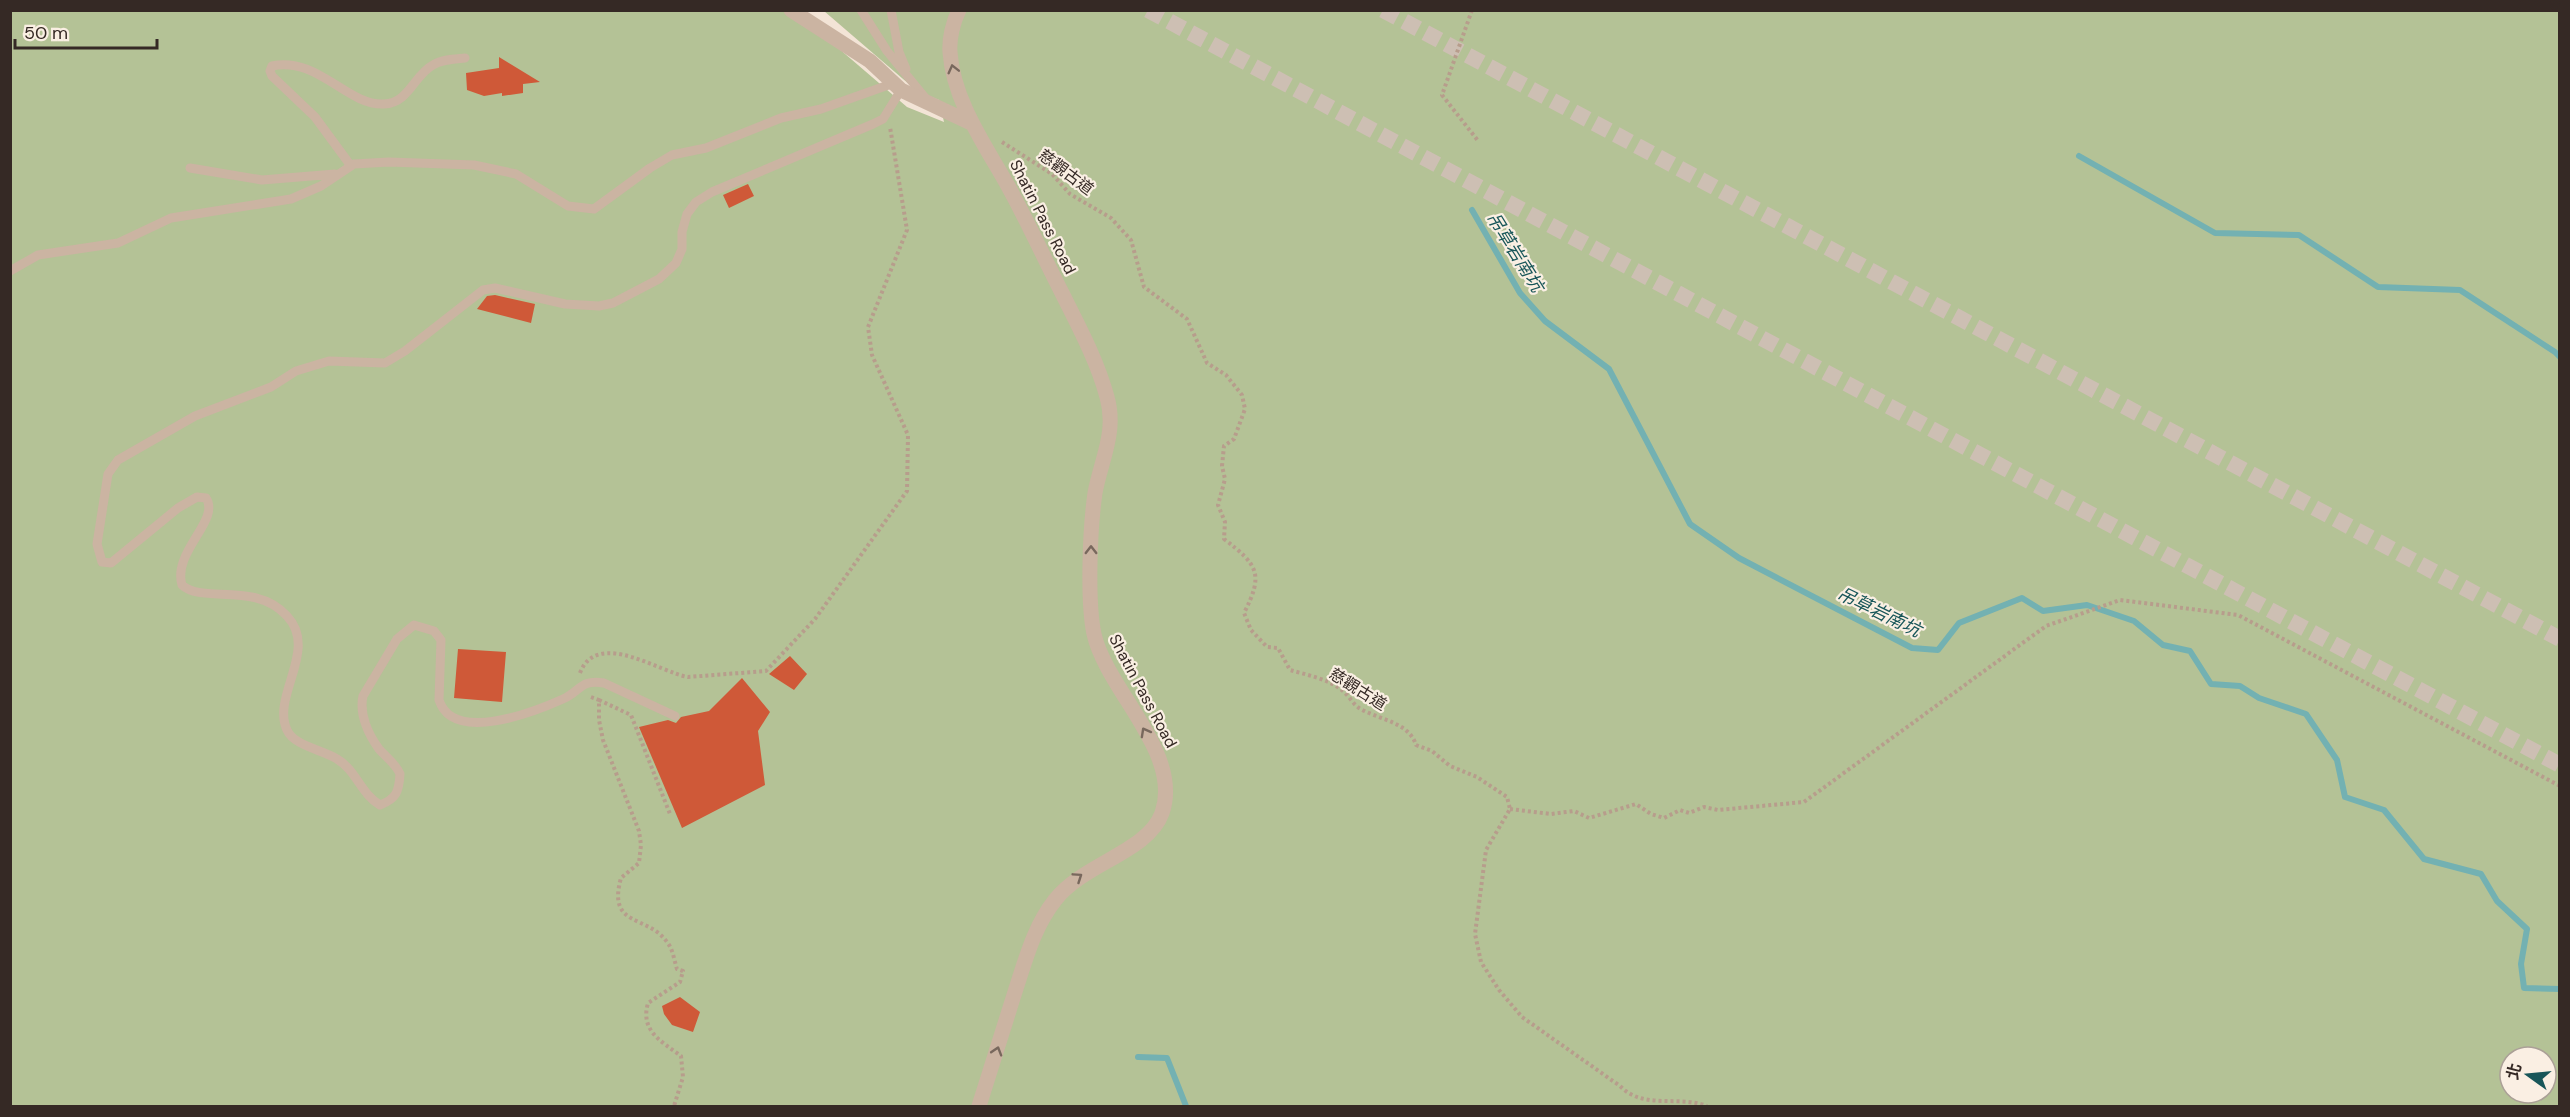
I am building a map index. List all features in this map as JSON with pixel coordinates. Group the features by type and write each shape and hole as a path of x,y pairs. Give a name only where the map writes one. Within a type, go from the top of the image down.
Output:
{"street":[{"path":"791,10 870,61 929,103 974,124"},
{"name":"Shatin Pass Road","path":"959,10 950,39 950,53 957,86 974,124 1015,198 1083,336 1108,401 1110,438 1096,488 1092,519 1092,624 1096,643 1107,667 1158,757 1167,789 1163,812 1152,832 1076,878 1045,914 1031,942 979,1107"}],"lane":[{"path":"861,10 887,51 902,83"},
{"path":"675,716 603,683 585,683 566,698 516,717 474,723 454,720 442,708 439,700 441,640 434,631 414,625 397,639 363,696 361,706 366,723 378,747 400,774 399,790 393,800 380,805 372,800 351,770 339,760 294,739 287,732 284,713 299,650 289,617 270,602 259,597 193,592 182,585 179,571 182,561 204,525 208,508 206,498 197,496 177,508 111,563 102,562 98,544 108,474 118,460 142,444 195,416 271,387 296,371 329,361 385,363 405,351 483,290 495,288 582,306 613,303 659,279 676,263 682,249 684,222 696,202 712,192 873,124 888,112 902,83 891,10"},
{"path":"351,166 315,117 272,76 270,71 272,66 286,64 305,68 366,101 385,104 397,101 432,65 465,58"},
{"path":"10,271 38,255 118,243 171,218 291,199 321,186 351,166 389,162 474,165 516,174 568,206 594,209 650,168 672,155 706,148 781,118 821,109 902,83"},
{"path":"190,168 262,180 338,174"}],"path":[{"path":"1472,10 1442,95 1479,142"},
{"path":"670,814 631,715 575,689 583,667 590,659 613,653 642,660 678,676 766,671 815,619 907,491 908,435 872,355 868,327 908,230 888,112"},
{"name":"慈觀古道","path":"974,124 1052,174 1070,194 1111,218 1131,240 1144,287 1187,319 1206,363 1226,375 1242,395 1245,409 1234,439 1224,446 1222,466 1225,479 1218,505 1226,522 1224,539 1243,553 1257,575 1256,589 1244,613 1251,630 1267,647 1278,648 1290,670 1322,680 1343,690 1357,706 1406,728 1413,735 1416,745 1432,751 1450,766 1477,777 1508,797 1510,808"},
{"path":"1707,1107 1691,1100 1664,1102 1630,1096 1620,1086 1536,1029 1499,990 1482,962 1475,934 1486,850 1510,808 1551,814 1574,811 1589,818 1636,804 1651,814 1664,818 1680,810 1689,813 1704,807 1718,810 1804,802 2046,626 2120,600 2238,615 2559,786"},
{"path":"599,700 599,720 603,740 639,831 641,845 639,863 621,878 617,898 619,907 624,915 666,940 677,969 683,970 680,982 648,1003 645,1020 652,1035 681,1056 683,1077 674,1107"}],"green space":[{"path":"10,11 795,11 907,107 944,122 939,100 917,91 824,11 2559,11 2559,1106 11,1106"}],"building":[{"path":"499,57 540,82 523,84 523,93 502,96 502,93 484,96 467,90 466,73 499,68"},
{"path":"748,184 754,196 729,208 723,195"},
{"path":"495,295 535,304 531,323 477,309 487,296"},
{"path":"458,649 506,652 502,702 454,698"},
{"path":"790,656 807,674 794,690 769,674"},
{"path":"742,678 770,712 758,731 765,785 682,828 639,727 668,720 676,723 681,717 709,711"},
{"path":"680,997 700,1012 693,1032 672,1025 664,1014 662,1006"}],"waterway":[{"path":"2079,156 2215,233 2299,235 2378,287 2460,290 2560,357"},
{"name":"吊草岩南坑","path":"1472,210 1520,293 1545,321 1609,369 1690,524 1739,558 1912,648 1938,650 1959,623 2022,598 2043,611 2087,605 2134,621 2163,645 2190,651 2211,684 2240,686 2259,698 2306,714 2337,760 2345,797 2384,810 2424,859 2481,874 2497,901 2527,929 2521,964 2524,988 2560,989"},
{"path":"1138,1057 1167,1058 1186,1106"}],"tunnel":[{"path":"1148,10 2560,765"},
{"path":"1383,10 2560,639"}]}
